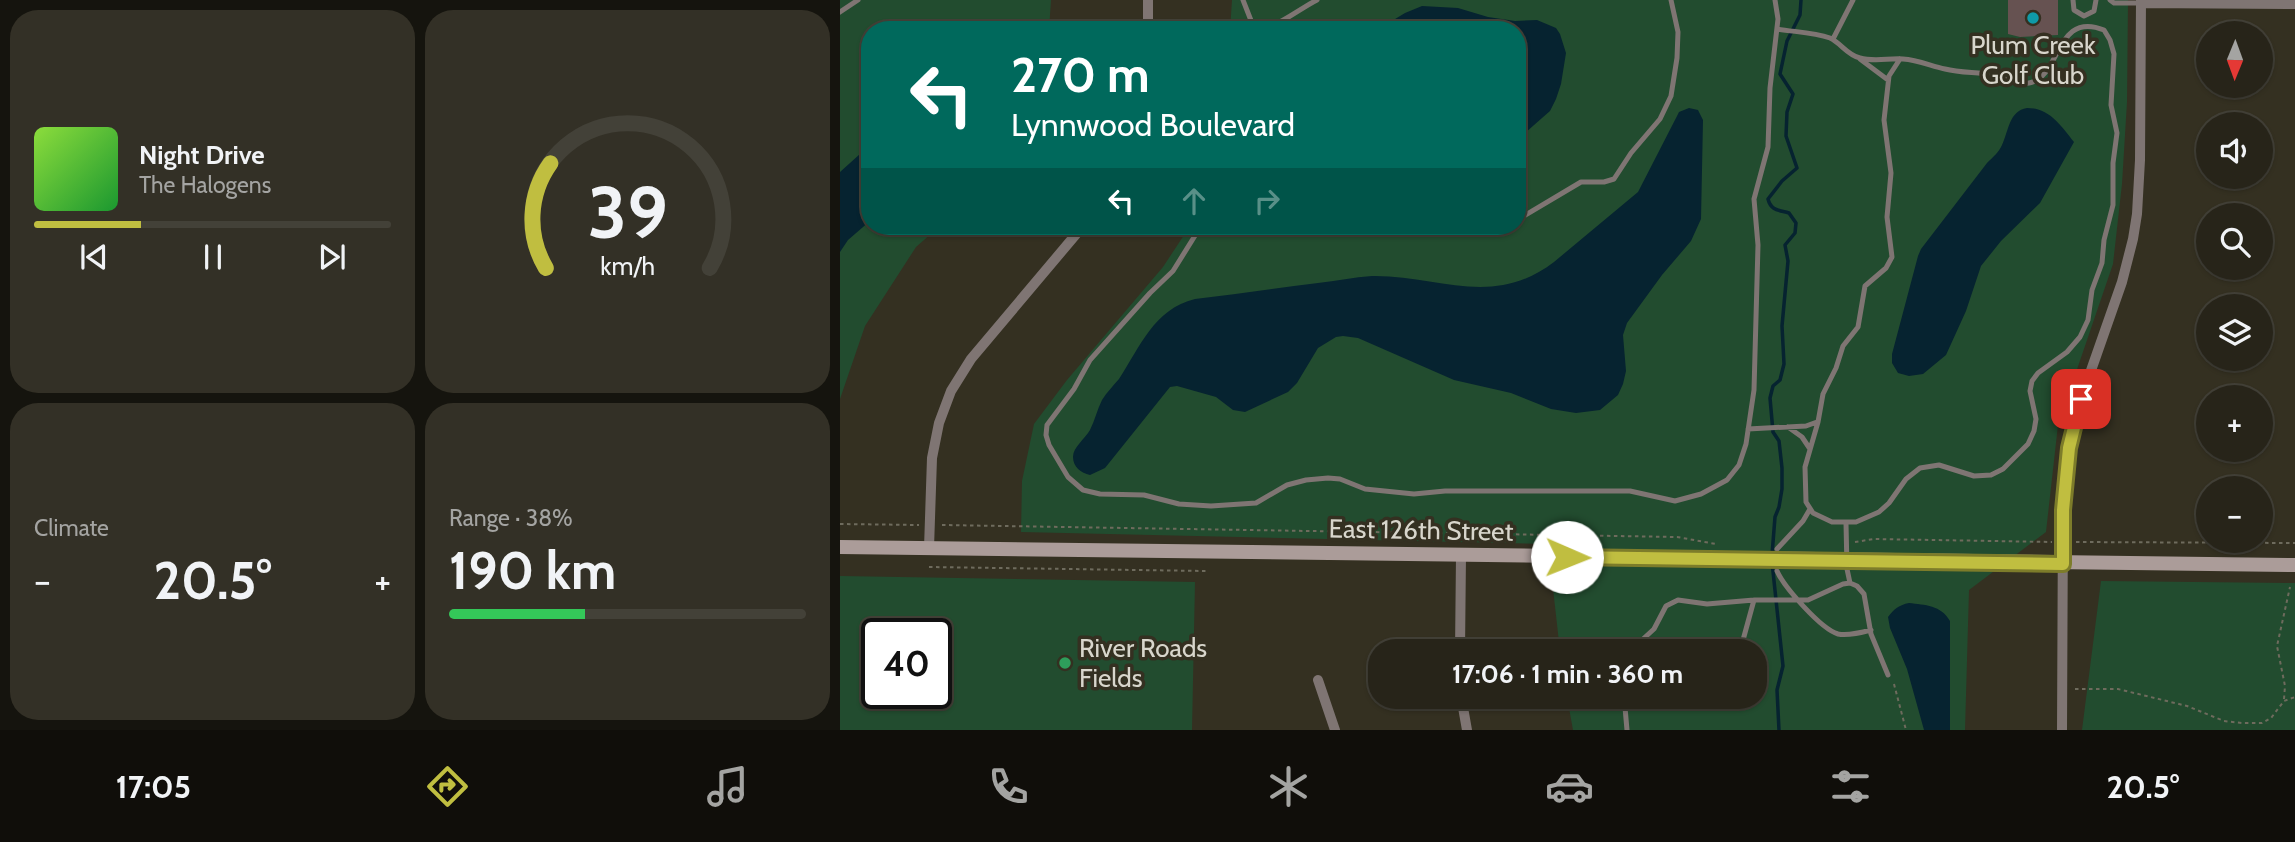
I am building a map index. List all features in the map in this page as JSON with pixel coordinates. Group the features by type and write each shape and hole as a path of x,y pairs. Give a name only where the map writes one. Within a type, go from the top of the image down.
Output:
{"street":[{"path":"1148,0 1148,21"},
{"path":"2062,730 2063,510 2069,448 2081,399 2122,282 2137,214 2141,1 2295,4"},
{"path":"929,548 932,458 939,423 951,391 971,359 1075,235"},
{"name":"East 126th Street","path":"840,547 2295,565"},
{"path":"1460,639 1461,555"},
{"path":"1318,680 1335,730"},
{"path":"1463,709 1467,730"}],"lane":[{"path":"840,12 858,0"},
{"path":"1243,0 1251,21"},
{"path":"1281,21 1294,11 1317,0"},
{"path":"1526,215 1581,182 1614,179 1631,153 1660,119 1668,104 1677,58 1678,32 1671,0"},
{"path":"1195,235 1172,271 1090,360 1074,389 1047,425 1049,445 1069,477 1083,490 1100,494 1143,495 1179,504 1256,503 1287,485 1328,478 1340,479 1365,489 1414,494 1445,491 1630,491 1681,500 1709,491 1732,475 1744,453 1748,429 1756,360 1758,245 1754,199 1769,147 1770,88 1780,29 1775,0"},
{"path":"1833,39 1853,0"},
{"path":"2073,0 2074,10 2084,16 2094,11 2096,0"},
{"path":"2110,0 2114,3 2141,1"},
{"path":"1858,58 1900,59 2019,83 2031,83 2045,74 2067,36 2082,28 2104,30 2114,54 2111,104 2117,133 2113,205 2104,240 2102,264 2092,290 2088,320 2080,337 2067,352 2038,373 2032,381 2030,391 2035,426 2022,452 2003,469 1986,476 1974,476 1939,465 1920,468 1906,479 1879,512 1865,519 1846,523 1825,520 1810,509 1806,502 1804,486 1805,467 1825,388 1836,368 1843,346 1860,321 1865,286 1886,268 1892,257 1887,218 1891,173 1885,130 1888,80 1890,71 1900,59"},
{"path":"1780,29 1833,39 1845,51 1888,80"},
{"path":"1748,429 1807,426 1818,422"},
{"path":"1788,427 1802,437 1810,449"},
{"path":"1777,549 1810,509"},
{"path":"1846,523 1846,561 1850,583"},
{"path":"1777,571 1800,601 1836,633 1846,635 1871,630"},
{"path":"1643,639 1654,629 1662,612 1671,603 1684,600 1707,604 1754,600 1800,601 1813,599 1850,583 1864,594 1871,630 1888,675"},
{"path":"1743,639 1754,600"},
{"path":"1625,709 1627,730"}],"path":[{"path":"840,524 1677,537 1717,544"},
{"path":"929,567 1206,571"},
{"path":"2284,701 2285,686 2277,646 2290,587"},
{"path":"1888,675 1897,688 1906,730"},
{"path":"2076,689 2118,689 2187,706 2224,721 2242,723 2262,723 2271,718 2284,701 2295,697"}],"green space":[{"path":"840,0 1051,0 1050,21 861,21 861,235 930,235 916,247 865,326 840,399"},
{"path":"1232,0 2128,0 2127,102 2113,264 2058,425 2046,532 1969,590 1965,730 1573,730 1569,709 1767,709 1767,639 1559,639 1548,544 1021,532 1022,481 1034,424 1067,380 1163,267 1184,235 1526,235 1526,21 1231,21"},
{"name":"River Roads Fields","path":"840,576 1195,582 1192,730 840,730"},
{"path":"2101,581 2295,583 2295,730 2082,730"}],"water":[{"path":"1422,6 1458,8 1488,17 1515,21 1392,21"},
{"path":"1537,20 1556,28 1560,34 1566,53 1561,84 1550,111 1526,132 1526,21 1515,21"},
{"path":"1689,108 1698,110 1703,120 1701,219 1691,241 1627,323 1623,335 1626,371 1623,384 1618,395 1600,410 1576,413 1551,409 1511,393 1454,380 1358,338 1343,336 1336,337 1318,348 1297,383 1288,392 1245,412 1233,410 1216,397 1177,386 1170,387 1105,468 1090,475 1076,467 1073,461 1074,453 1090,430 1102,400 1119,379 1141,342 1158,320 1169,311 1195,299 1372,276 1487,287 1509,284 1531,276 1554,262 1638,192 1679,112"},
{"path":"2027,108 2049,115 2074,142 2040,203 2001,241 1981,266 1966,311 1946,355 1923,374 1909,376 1898,373 1892,363 1892,354 1921,249 1999,150 2016,113"},
{"path":"861,153 861,229 848,240 840,252 840,172"},
{"path":"1909,603 1937,609 1950,621 1950,730 1924,730 1907,669 1890,628 1888,617 1897,608"}],"building":[{"name":"Plum Creek Golf Club","path":"2008,0 2058,0 2058,35 2020,37 2008,34"}],"waterway":[{"path":"1772,555 1775,517 1782,489 1782,468 1779,441 1773,432 1770,398 1773,386 1780,380 1784,364 1782,326 1788,261 1785,245 1795,233 1796,223 1789,213 1773,208 1768,199 1797,168 1786,136 1787,112 1793,94 1780,74 1787,41 1800,15 1801,0"},
{"path":"1772,562 1783,666 1777,690 1779,730"}],"place":[{"name":"Plum Creek Golf Club","path":"2033,18"},
{"name":"River Roads Fields","path":"1065,663"}],"route":[{"path":"1567,557 2063,564 2063,510 2069,448 2081,399"}]}
